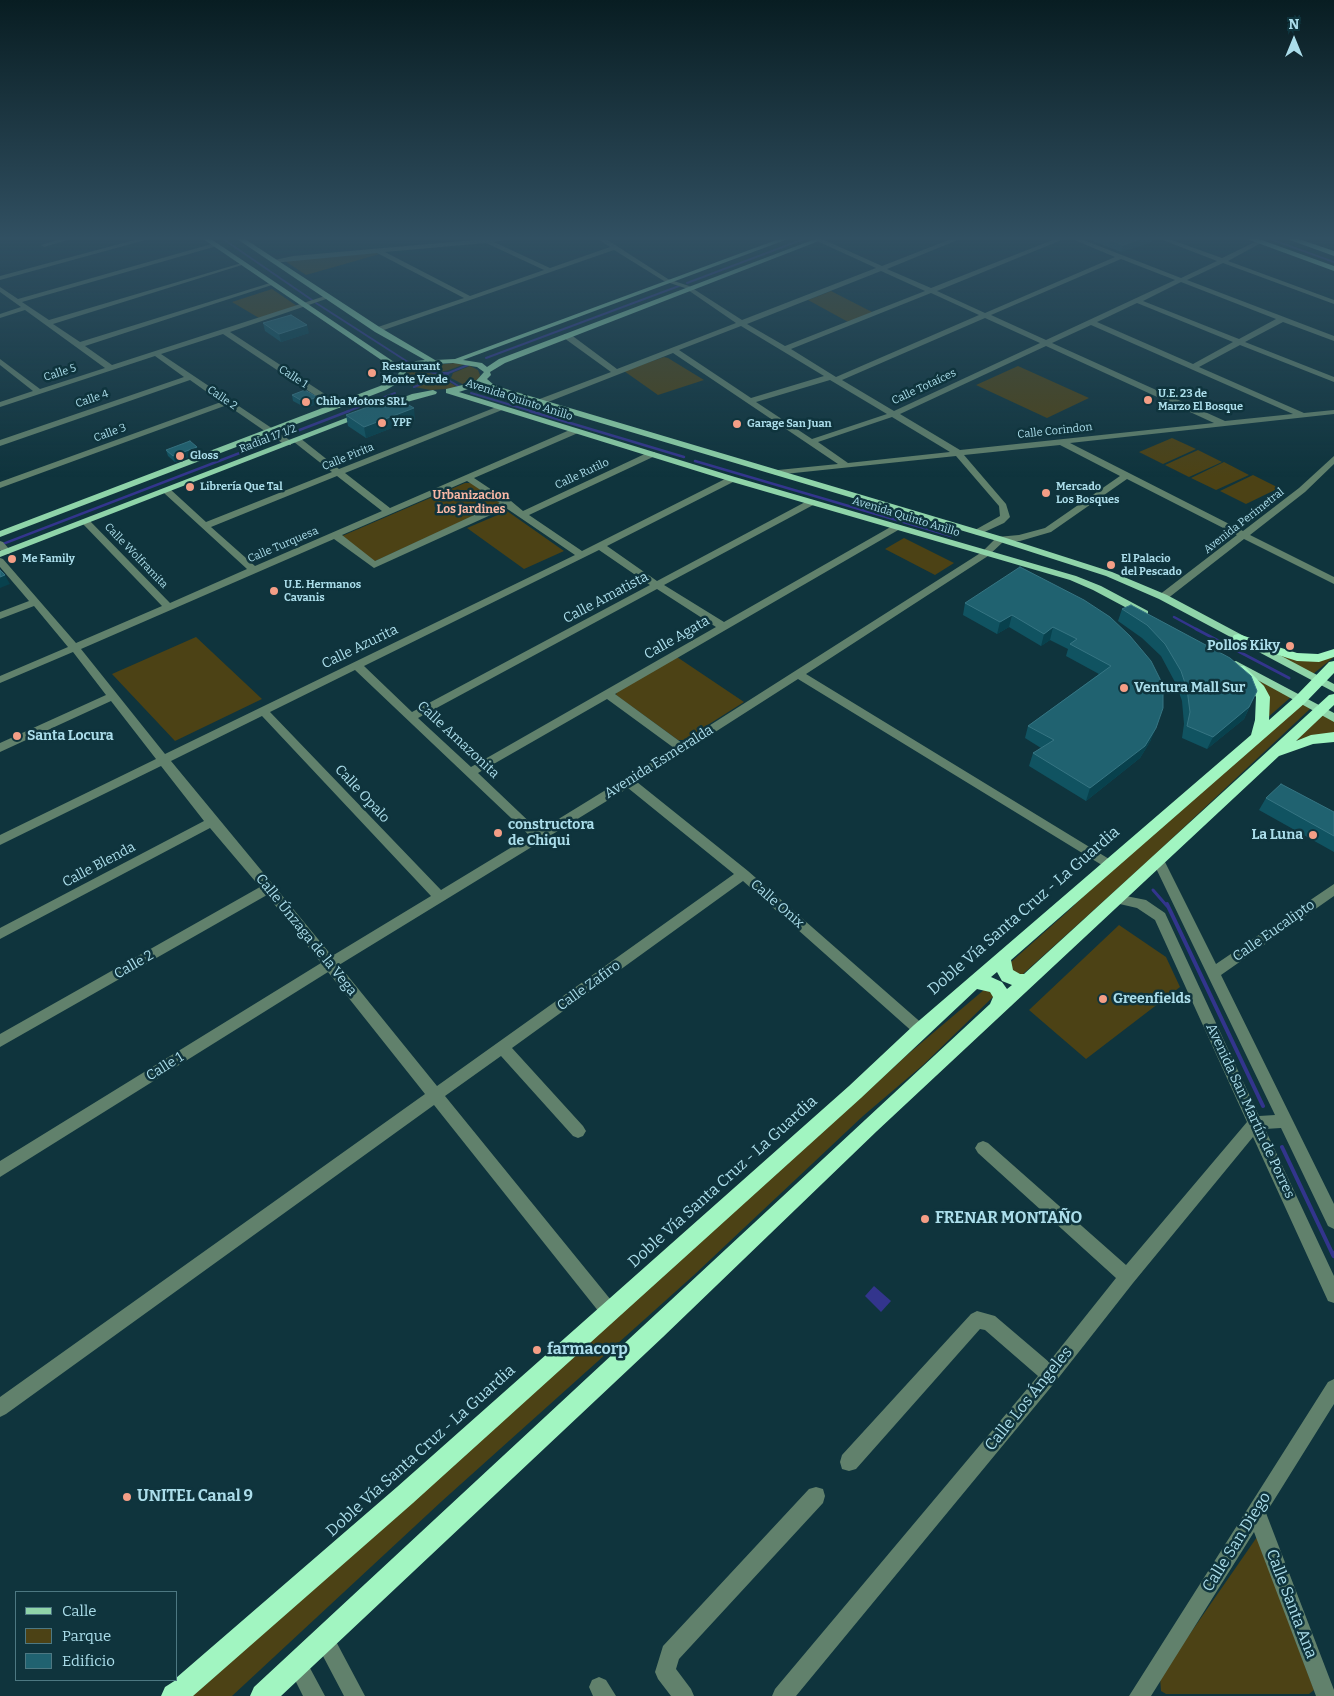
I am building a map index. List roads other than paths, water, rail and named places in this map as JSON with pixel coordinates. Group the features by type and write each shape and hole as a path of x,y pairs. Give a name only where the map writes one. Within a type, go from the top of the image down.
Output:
{"highway":[{"path":"1238,638 1297,658 1319,658 1334,653"},
{"path":"1226,658 1257,686 1263,697 1262,720 1257,737"},
{"name":"Doble Vía Santa Cruz - La Guardia","path":"174,1696 405,1495 856,1092 920,1030 974,982 1300,700 1334,665"},
{"path":"263,1696 656,1330 871,1125 1334,698"},
{"path":"1275,754 1311,740 1334,737"},
{"path":"1002,958 1005,973 1008,976 1019,981 1028,980"},
{"path":"974,982 987,983 996,987 1002,996 997,1008"}],"main road":[{"path":"323,318 402,378"},
{"path":"360,318 432,361 475,364 487,370"},
{"path":"453,361 572,318"},
{"path":"487,370 502,361 615,318"},
{"name":"Radial 17 1/2","path":"0,534 272,432 383,388 402,378 410,367 432,361"},
{"path":"412,389 433,392 471,387 483,380 487,375 487,370"},
{"name":"Avenida Quinto Anillo","path":"483,380 491,387 978,532 1109,574 1164,597 1334,689"},
{"name":"Avenida Quinto Anillo","path":"449,391 732,479 985,554 1074,578 1153,618"},
{"name":"Radial 17 1/2","path":"2,552 86,522 290,441 400,400 433,392"},
{"path":"680,463 700,450"},
{"path":"1226,658 1334,718"}],"street":[{"path":"41,318 111,368"},
{"path":"48,323 64,318"},
{"path":"79,345 164,318"},
{"name":"Calle 5","path":"0,404 262,318"},
{"path":"378,330 411,318"},
{"path":"733,318 958,453 1003,506 1005,517 1001,521 978,532"},
{"path":"540,402 754,318"},
{"path":"785,349 861,318"},
{"path":"750,401 832,378 981,318"},
{"path":"991,318 1224,424"},
{"name":"Calle Totaíces","path":"812,442 894,414 1100,318"},
{"path":"1183,318 1334,380"},
{"path":"1195,366 1282,319 1334,339"},
{"path":"1092,322 1303,415"},
{"name":"Calle 1","path":"224,331 337,406"},
{"path":"567,336 616,372"},
{"path":"672,349 846,465"},
{"name":"Calle 2","path":"156,354 272,432 290,441 339,473 390,512"},
{"path":"0,361 39,392"},
{"name":"Calle 4","path":"0,443 191,377"},
{"name":"Calle 3","path":"0,485 228,402"},
{"name":"Calle Pirita","path":"205,526 499,408"},
{"name":"Calle Corindon","path":"778,473 1334,412"},
{"name":"Calle Turquesa","path":"0,680 253,570 337,536 574,431"},
{"path":"1061,442 1334,581"},
{"name":"Calle Rutilo","path":"523,514 652,454"},
{"name":"Avenida Perimetral","path":"1164,597 1302,490 1334,459"},
{"path":"1000,539 1020,538 1048,530 1127,475"},
{"path":"468,478 582,554"},
{"name":"Calle Azurita","path":"0,840 262,710 357,666 732,479"},
{"path":"167,491 253,570"},
{"name":"Calle Amatista","path":"411,717 812,502"},
{"path":"337,536 374,565 508,504"},
{"name":"Calle Wolframita","path":"86,522 169,608"},
{"name":"Calle Agata","path":"470,772 897,528"},
{"name":"Avenida Esmeralda","path":"330,964 629,782 985,554 1000,539"},
{"path":"600,546 658,586 724,627"},
{"name":"Calle Únzaga de la Vega","path":"2,552 35,602 609,1311"},
{"path":"0,616 35,602"},
{"name":"Calle Amazonita","path":"357,666 538,836"},
{"path":"798,674 1110,865"},
{"path":"608,694 682,748"},
{"path":"0,748 112,696"},
{"name":"Calle Opalo","path":"262,710 440,897"},
{"name":"Calle Onix","path":"629,782 743,874 920,1030"},
{"name":"Calle Blenda","path":"0,934 212,822"},
{"name":"Avenida San Martín de Porres","path":"1158,860 1334,1221"},
{"name":"Calle Zafiro","path":"0,1408 743,874"},
{"name":"Calle 2","path":"0,1041 268,888"},
{"name":"Calle Eucalipto","path":"1214,973 1334,889"},
{"name":"Avenida San Martín de Porres","path":"1116,899 1140,904 1160,917 1334,1295"},
{"name":"Calle 1","path":"0,1170 330,964"},
{"path":"502,1048 578,1131"},
{"path":"1255,1123 1286,1121"},
{"name":"Calle Los Ángeles","path":"782,1696 1050,1375 1127,1277 1255,1123"},
{"path":"982,1148 1127,1277"},
{"path":"849,1462 977,1320 990,1322 1050,1375"},
{"name":"Calle San Diego","path":"1139,1696 1334,1388"},
{"path":"684,1696 665,1672 670,1653 816,1496"},
{"name":"Calle Santa Ana","path":"1256,1512 1326,1696"},
{"path":"324,1639 355,1696"},
{"path":"297,1664 315,1696"}],"waterway":[{"path":"340,318 411,364"},
{"path":"486,358 593,318"},
{"path":"448,373 468,365"},
{"path":"418,369 434,373 448,373"},
{"path":"414,387 448,373"},
{"path":"448,373 447,377 450,381 460,387"},
{"path":"346,412 395,393"},
{"path":"471,393 534,412"},
{"path":"0,545 349,411"},
{"path":"530,411 684,457"},
{"path":"695,461 951,536"},
{"path":"1174,617 1198,630"},
{"path":"1196,629 1289,678"},
{"path":"1153,890 1167,906"},
{"path":"1167,904 1263,1106"},
{"path":"1282,1147 1333,1255"}],"place":[{"name":"Restaurant Monte Verde","path":"372,373"},
{"name":"U.E. 23 de Marzo El Bosque","path":"1148,400"},
{"name":"Chiba Motors SRL","path":"306,402"},
{"name":"YPF","path":"382,423"},
{"name":"Garage San Juan","path":"737,424"},
{"name":"Gloss","path":"180,456"},
{"name":"Librería Que Tal","path":"190,487"},
{"name":"Mercado Los Bosques","path":"1046,493"},
{"name":"Me Family","path":"12,559"},
{"name":"El Palacio del Pescado","path":"1111,565"},
{"name":"U.E. Hermanos Cavanis","path":"274,591"},
{"name":"Pollos Kiky","path":"1290,646"},
{"name":"Ventura Mall Sur","path":"1124,688"},
{"name":"Santa Locura","path":"17,736"},
{"name":"constructora de Chiqui","path":"498,833"},
{"name":"La Luna","path":"1313,835"},
{"name":"Greenfields","path":"1103,999"},
{"name":"FRENAR MONTAÑO","path":"925,1219"},
{"name":"farmacorp","path":"537,1350"},
{"name":"UNITEL Canal 9","path":"127,1497"}],"district":[{"name":"Urbanizacion Los Jardines","path":"471,503"}]}
